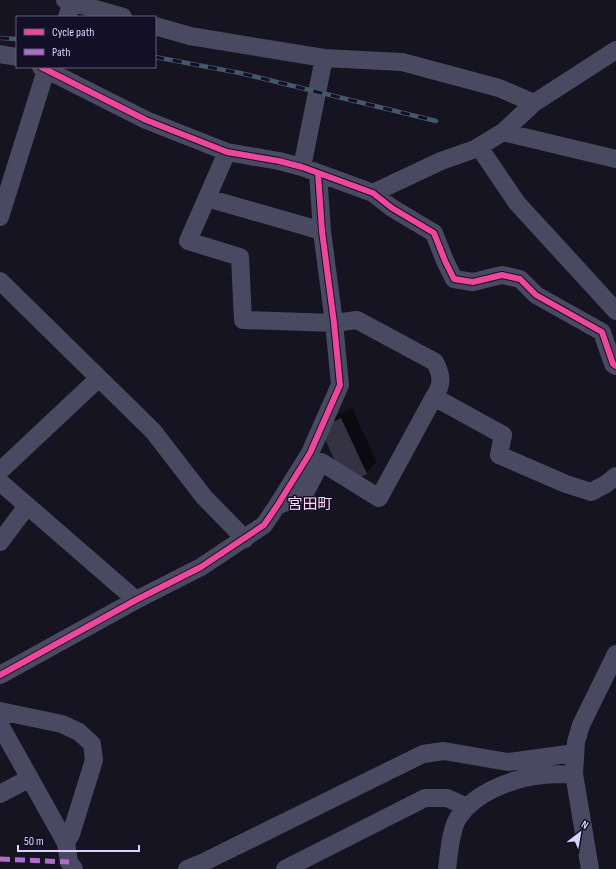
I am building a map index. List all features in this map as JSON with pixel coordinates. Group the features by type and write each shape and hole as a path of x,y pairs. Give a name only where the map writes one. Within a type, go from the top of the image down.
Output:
{"street":[{"path":"69,5 118,16"},
{"path":"156,26 190,36 324,58 402,62 499,88 534,103"},
{"path":"373,193 479,146 503,132 534,103 616,50"},
{"path":"0,54 16,57"},
{"path":"0,675 201,566 245,539 264,525 310,453 340,385 334,323 322,231 310,170 324,58"},
{"path":"0,217 45,68 146,120 227,152 279,161 310,170 373,193 392,208 434,233 454,279 473,282 502,275 520,279 536,295 602,332 613,364 616,366"},
{"path":"503,132 616,159"},
{"path":"479,146 517,203 616,311"},
{"path":"227,152 188,241 240,256 243,320 334,323 357,320 435,362 441,374 440,389 434,397 379,498 322,462 306,491 289,502 277,506"},
{"path":"207,198 322,231"},
{"path":"0,281 153,431 204,497 245,539"},
{"path":"0,471 99,378"},
{"path":"434,397 503,435 500,455 566,484 591,492 606,484 616,476"},
{"path":"0,482 136,600"},
{"path":"0,542 27,506"},
{"path":"590,869 574,774 576,742 581,725 616,654"},
{"path":"0,711 62,724 79,732 92,744 94,760 71,834 66,843"},
{"path":"0,725 66,843 69,862 74,869"},
{"path":"187,869 423,754 444,751 508,762 575,753"},
{"path":"447,869 450,844 457,819 475,799 507,783 543,775 574,774"},
{"path":"0,794 30,778"},
{"path":"285,869 425,798 447,798 468,807"}],"building":[{"path":"341,418 367,474 345,483 320,428"}],"railway":[{"path":"0,38 16,39"},
{"path":"156,57 240,73 436,121"}],"marked path":[{"path":"0,859 69,862"}],"cycle path":[{"path":"43,68 146,120 227,152 279,161 302,167 373,193 392,208 434,233 454,279 473,282 502,275 520,279 536,295 602,332 613,364 616,366"},
{"path":"0,675 136,600 201,567 264,525 277,506 310,453 340,385 334,323 322,231 318,173"}],"district":[{"name":"宮田町","path":"310,504"}]}
